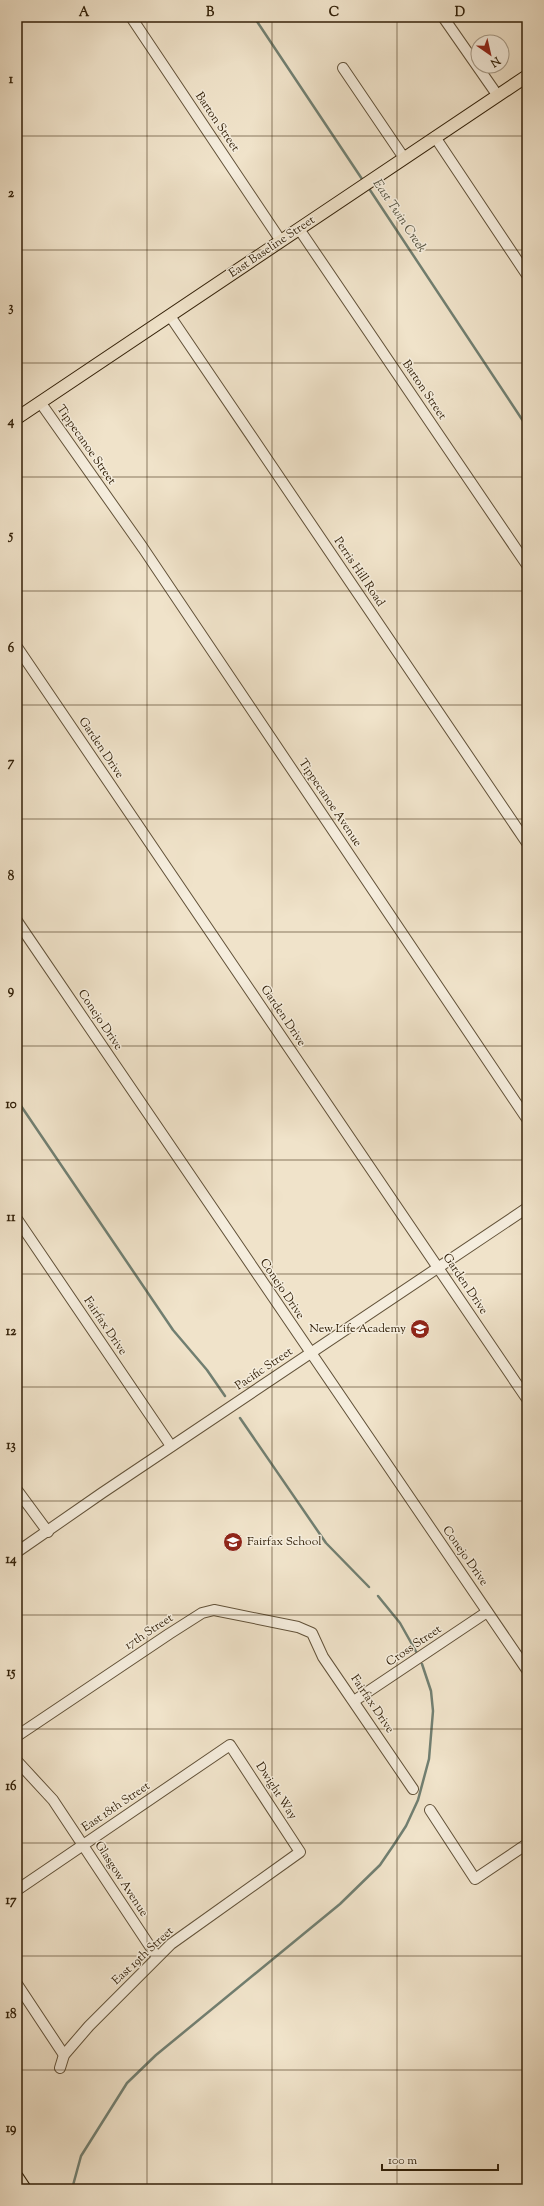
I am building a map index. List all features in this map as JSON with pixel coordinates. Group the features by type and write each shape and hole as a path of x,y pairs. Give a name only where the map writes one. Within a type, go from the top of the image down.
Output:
{"main road":[{"name":"East Baseline Street","path":"17,418 527,76"},
{"path":"17,2177 26,2189"}],"street":[{"name":"Barton Street","path":"131,17 281,241"},
{"path":"443,17 498,96"},
{"path":"343,68 404,158"},
{"path":"435,137 527,275"},
{"name":"Barton Street","path":"299,229 527,564"},
{"name":"Perris Hill Road","path":"170,316 527,843"},
{"name":"Tippecanoe Street","path":"40,402 110,504"},
{"name":"Tippecanoe Avenue","path":"110,504 143,548 527,1119"},
{"name":"Garden Drive","path":"17,647 527,1400"},
{"name":"Conejo Drive","path":"17,921 527,1670"},
{"name":"Pacific Street","path":"17,1552 171,1446 527,1208"},
{"name":"Fairfax Drive","path":"17,1219 171,1446"},
{"path":"17,1490 48,1532"},
{"name":"17th Street","path":"17,1736 202,1613 214,1610 298,1627 312,1633"},
{"name":"Cross Street","path":"354,1701 488,1612"},
{"name":"Fairfax Drive","path":"312,1633 323,1657 413,1789"},
{"name":"East 18th Street","path":"17,1890 230,1745"},
{"name":"Dwight Way","path":"230,1745 300,1852"},
{"name":"Glasgow Avenue","path":"17,1761 53,1800 157,1957"},
{"path":"430,1810 475,1879 527,1844"},
{"name":"East 19th Street","path":"60,2068 64,2054 89,2026 157,1957 172,1944 300,1852"},
{"path":"17,1984 64,2054"}],"waterway":[{"name":"East Twin Creek","path":"254,17 364,182"},
{"name":"East Twin Creek","path":"368,187 527,427"},
{"path":"17,1100 173,1330 207,1370 225,1396"},
{"path":"240,1418 326,1543 369,1587"},
{"path":"378,1596 400,1623 418,1655"},
{"path":"72,2189 81,2156 127,2083 156,2055 340,1904 380,1865 395,1843 406,1826 418,1800 429,1759 433,1711 431,1691 422,1664"}],"place":[{"name":"New Life Academy","path":"420,1329"},
{"name":"Fairfax School","path":"233,1542"}]}
